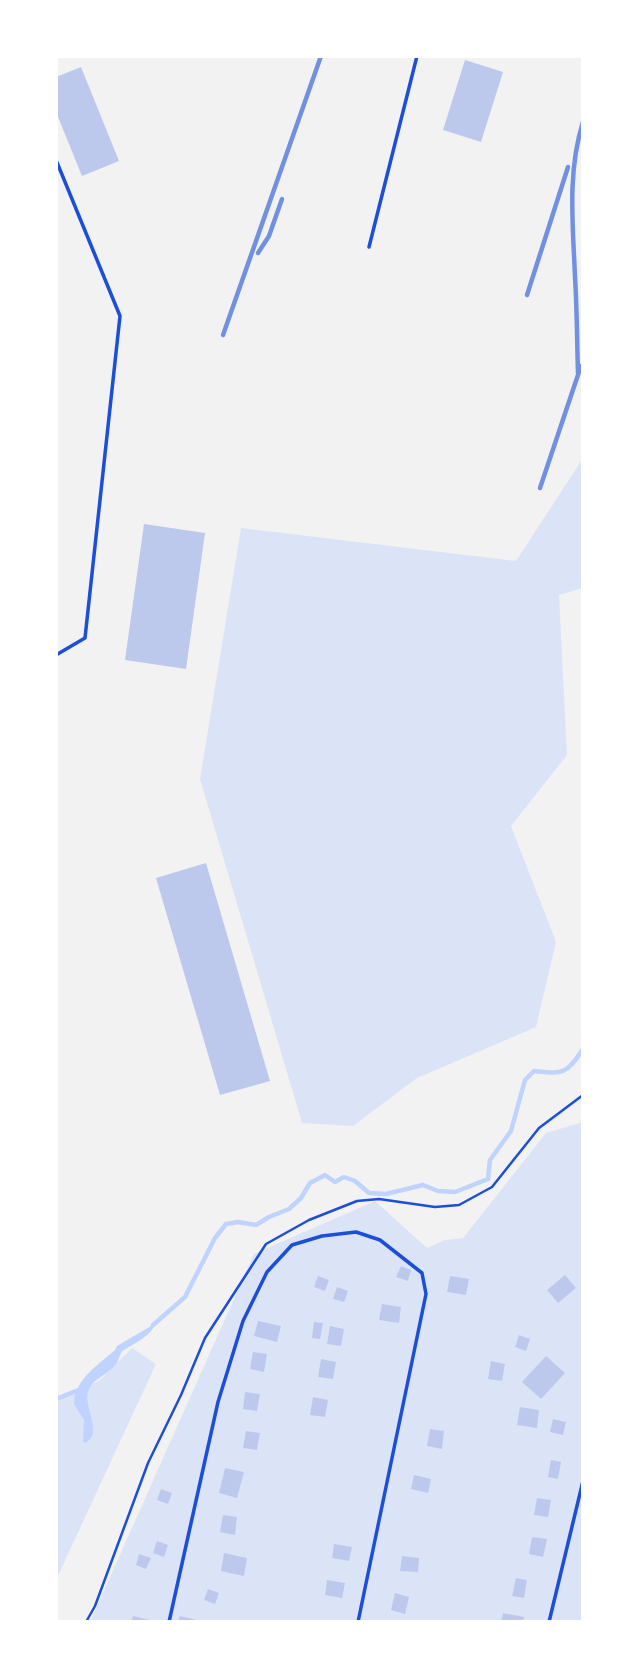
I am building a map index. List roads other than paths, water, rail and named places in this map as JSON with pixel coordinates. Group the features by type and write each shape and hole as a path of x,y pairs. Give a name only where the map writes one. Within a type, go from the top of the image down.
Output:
{"lane":[{"path":"369,247 417,56"},
{"path":"56,160 120,316 85,638 56,655"},
{"path":"169,1622 218,1402 243,1321 267,1272 292,1245 322,1236 356,1232 380,1240 422,1273 426,1294 358,1622"},
{"path":"549,1622 583,1481"}],"water":[{"path":"156,1323 147,1335 122,1351 113,1367 91,1385 87,1396 93,1433 91,1439 83,1442 84,1420 74,1404 78,1387 117,1346"}],"waterway":[{"path":"153,1325 185,1297 215,1238 226,1224 238,1222 256,1225 289,1209 301,1198 310,1183 325,1175 335,1182 344,1177 355,1181 369,1193 386,1194 423,1185 438,1191 455,1192 488,1179 490,1160 511,1131 525,1080 534,1071 563,1071 583,1049"},
{"path":"56,1399 81,1389"}],"railway":[{"path":"223,335 321,56"},
{"path":"578,373 572,199 575,160 583,122"},
{"path":"527,295 568,167"},
{"path":"258,253 269,236 282,199"},
{"path":"540,488 581,366"}]}
